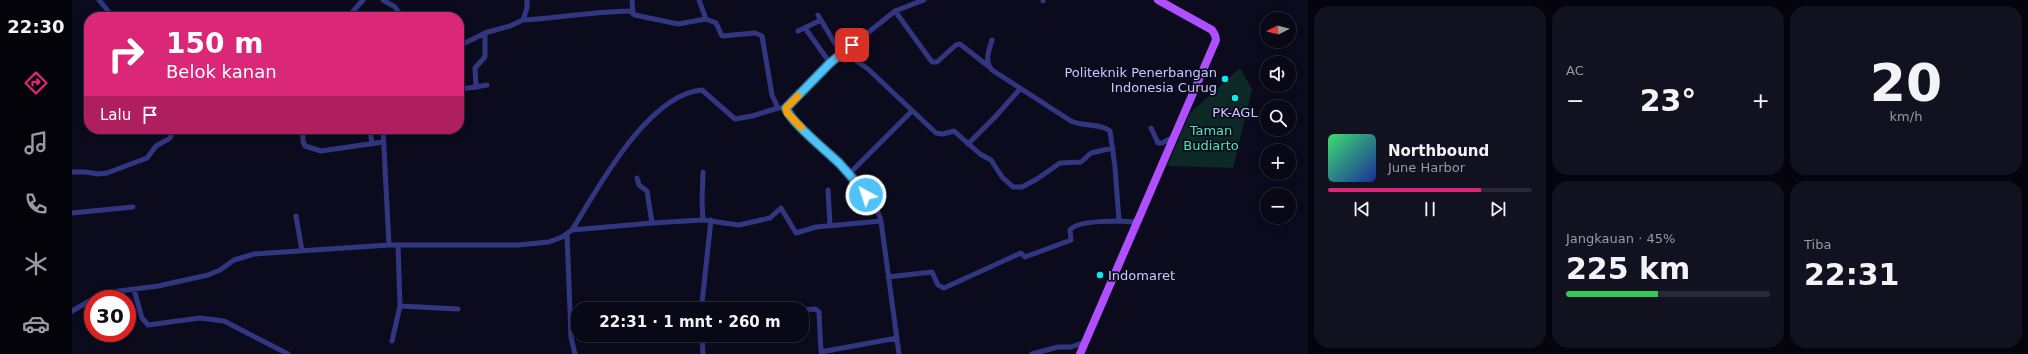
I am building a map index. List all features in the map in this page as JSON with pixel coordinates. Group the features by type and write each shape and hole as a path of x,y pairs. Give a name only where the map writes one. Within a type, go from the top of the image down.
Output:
{"main road":[{"path":"1080,354 1137,220 1207,65 1216,37 1212,30 1158,0"}],"street":[{"path":"99,0 109,12"},
{"path":"352,12 363,0"},
{"path":"383,0 395,7 398,12"},
{"path":"523,20 527,8 527,0"},
{"path":"632,0 635,15 678,24 706,19 716,23 722,36 755,33 762,36 772,95 778,108"},
{"path":"699,0 706,19"},
{"path":"134,290 208,275 246,256 389,245 518,245 549,242 567,234 572,230 601,184 639,131 653,114 682,95 702,90 731,116 740,119 778,108 786,108 830,63 895,11 924,0"},
{"path":"464,44 485,33 510,26 523,20 567,17 599,12 633,11"},
{"path":"895,11 932,62 937,62 956,45 960,44 992,70 1079,125 1106,128 1112,134 1119,221"},
{"path":"818,15 834,42 843,52 868,70 936,133 943,134 956,131 968,144 991,160 1002,177 1015,188 1037,179 1060,163 1081,162 1091,153 1113,148"},
{"path":"798,31 821,20"},
{"path":"805,28 830,63"},
{"path":"476,87 474,68 485,57 485,33"},
{"path":"988,66 989,51 992,40"},
{"path":"464,88 487,85"},
{"path":"968,144 996,118 1020,89"},
{"path":"786,108 787,113 849,174 878,211 881,221 899,354"},
{"path":"849,174 912,111"},
{"path":"1151,128 1158,143 1162,143 1175,137"},
{"path":"72,172 98,174 107,173 142,160 151,154 156,146 170,138 172,134"},
{"path":"303,134 305,146 318,151 383,142"},
{"path":"371,134 372,144"},
{"path":"383,134 389,245"},
{"path":"703,172 703,220"},
{"path":"636,178 639,185 646,191 652,223"},
{"path":"828,190 830,225"},
{"path":"72,213 133,207"},
{"path":"572,230 703,220 739,225 759,222 770,218 781,208 784,209 793,230 796,232 830,225 881,221"},
{"path":"296,216 302,251"},
{"path":"703,302 711,220"},
{"path":"888,276 932,272 938,285 944,288 1021,253 1024,257 1071,240 1070,230 1075,225 1096,222 1133,222 1137,220"},
{"path":"567,234 571,337 575,354"},
{"path":"392,340 400,306 398,245"},
{"path":"136,297 142,318 148,325 200,318 215,319 224,321 288,354"},
{"path":"72,311 84,304"},
{"path":"400,306 458,309"},
{"path":"809,310 816,309 820,312 821,353 897,338"},
{"path":"702,342 703,354"},
{"path":"1032,354 1058,346 1071,347 1085,342"}],"green space":[{"name":"Taman Budiarto","path":"1240,68 1252,89 1233,168 1167,166 1190,113"}],"slow traffic":[{"path":"798,96 786,108 787,113 801,127"}],"place":[{"name":"Politeknik Penerbangan Indonesia Curug","path":"1225,79"},
{"name":"PK-AGL","path":"1235,98"},
{"name":"Indomaret","path":"1100,275"}],"route":[{"path":"852,45 830,63 786,108 787,113 840,164 866,195"}]}
